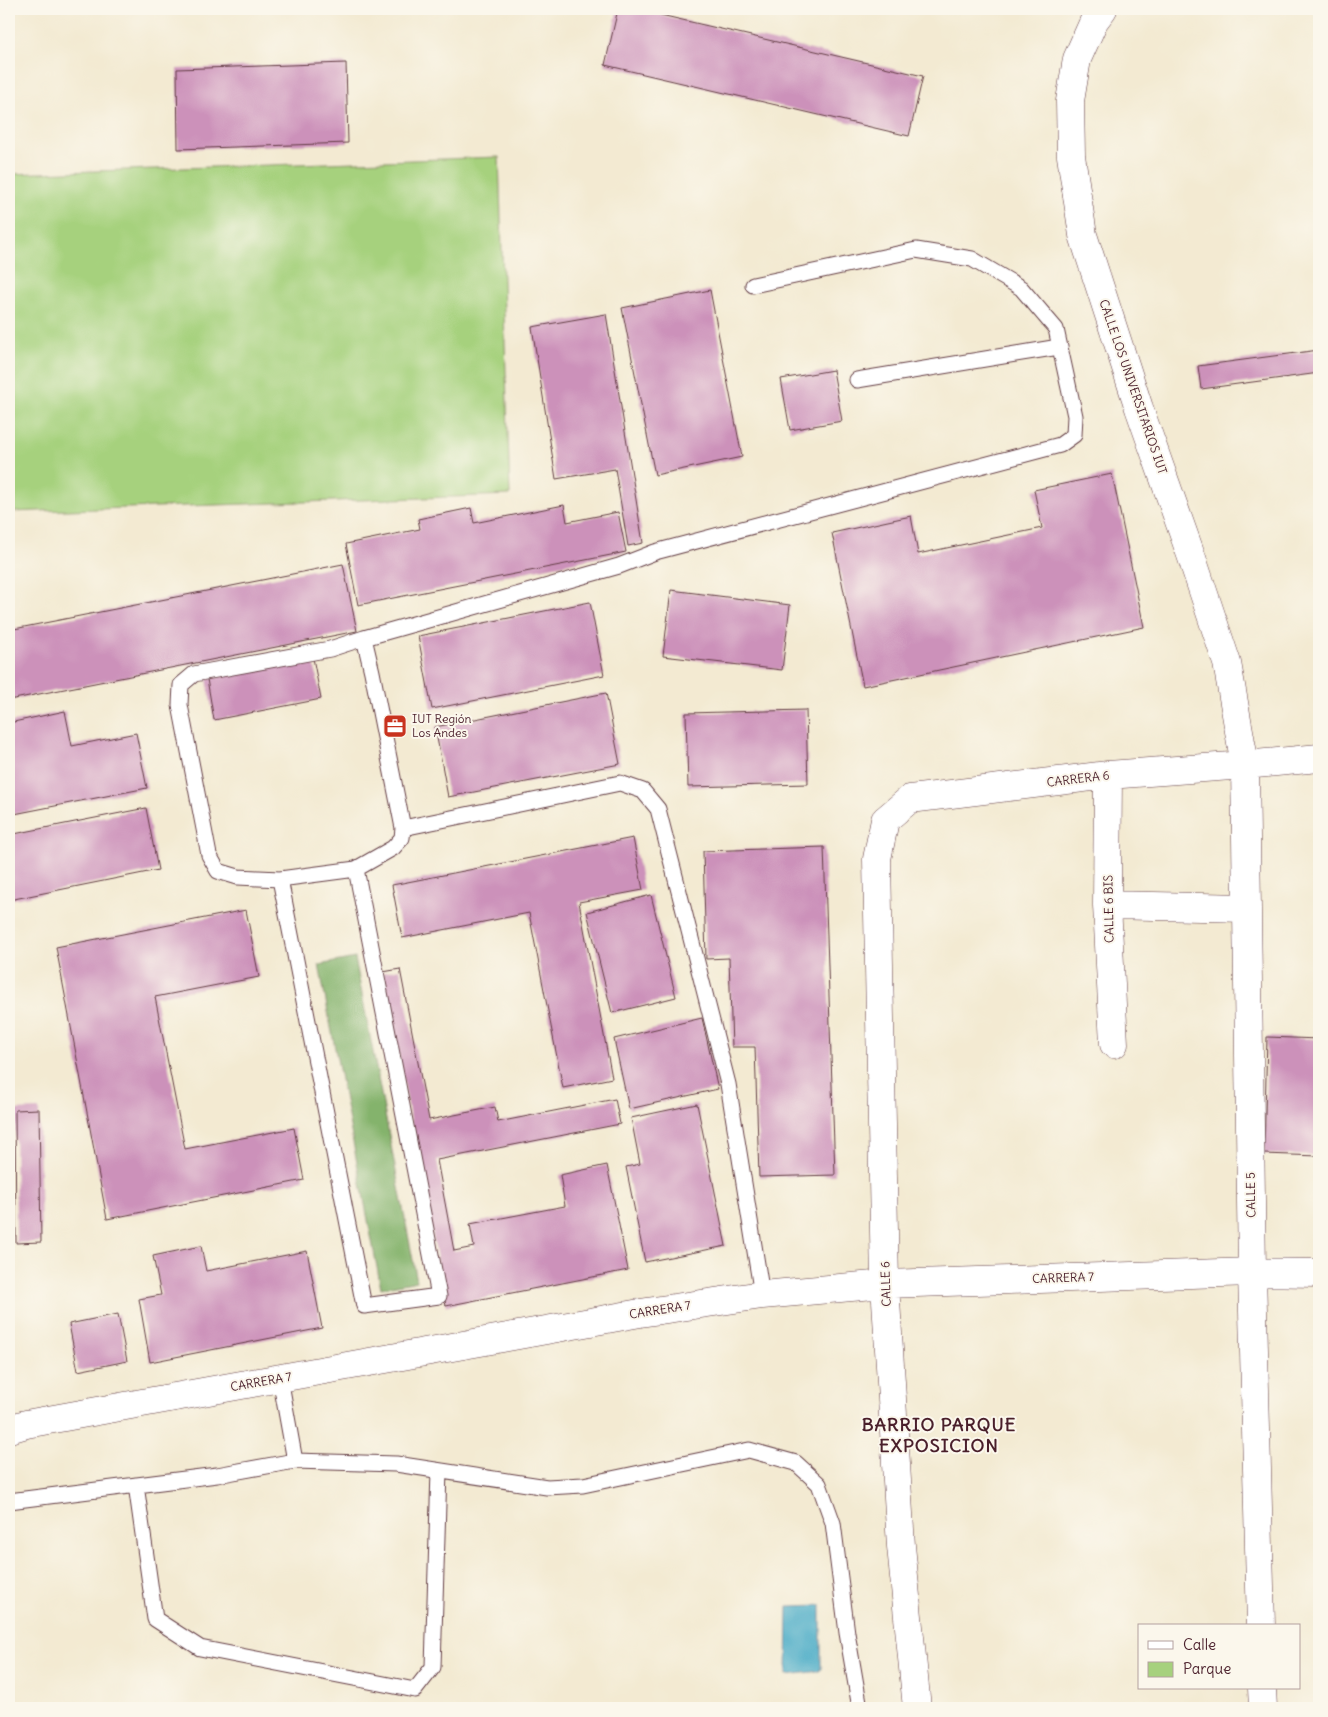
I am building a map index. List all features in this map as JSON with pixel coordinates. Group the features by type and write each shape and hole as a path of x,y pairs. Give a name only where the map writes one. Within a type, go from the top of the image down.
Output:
{"street":[{"name":"CALLE LOS UNIVERSITARIOS IUT","path":"1104,9 1094,22 1077,59 1070,101 1070,156 1083,235 1139,408 1227,663 1245,765"},
{"name":"CARRERA 6","path":"877,859 885,820 910,799 1108,775 1319,758"},
{"name":"CALLE 5","path":"1245,765 1252,1272 1261,1624"},
{"name":"CALLE 6 BIS","path":"1108,775 1108,905 1114,1044"},
{"name":"CALLE 6","path":"877,859 885,1284 901,1546 917,1708"},
{"path":"1108,905 1247,908"},
{"name":"CARRERA 7","path":"9,1429 36,1422 640,1313 762,1295 885,1284 1252,1272 1319,1273"},
{"path":"1262,1690 1263,1708"}],"lane":[{"path":"364,638 403,828 402,838 393,848 356,869 280,879 238,877 218,871 209,855 180,705 181,685 194,674 330,649 364,638 610,568 655,552 1060,445 1074,435 1075,416 1056,329 1021,288 972,259 916,250 752,285"},
{"path":"857,380 1059,347"},
{"path":"403,828 620,783 643,791 658,809 728,1084 762,1295"},
{"path":"280,879 364,1306 439,1296 356,869"},
{"path":"280,1378 295,1461"},
{"path":"9,1501 217,1475 295,1461 396,1464 547,1487 583,1485 749,1450 796,1463 819,1484 833,1524 847,1634 860,1708"},
{"path":"136,1485 155,1618 200,1648 414,1690 433,1667 439,1471"}],"green space":[{"path":"499,157 510,495 9,512 9,174"},
{"path":"355,958 417,1281 381,1288 319,965"}],"water":[{"path":"821,1605 821,1671 787,1675 788,1606"}],"building":[{"path":"618,9 635,9 923,76 909,136 605,65"},
{"path":"346,63 348,143 178,149 177,69"},
{"path":"710,290 742,457 655,475 622,308"},
{"path":"606,314 643,543 628,546 615,469 556,479 532,327"},
{"path":"1319,350 1319,373 1201,389 1198,366"},
{"path":"833,370 842,421 790,430 781,379"},
{"path":"1112,474 1144,627 863,686 832,533 911,516 918,554 1042,528 1034,490"},
{"path":"564,505 567,522 618,512 626,552 358,605 346,544 420,529 418,519 471,508 474,523"},
{"path":"343,564 357,631 9,700 9,630"},
{"path":"671,590 790,605 782,670 663,656"},
{"path":"590,602 604,675 432,709 418,636"},
{"path":"313,658 321,699 214,720 207,679"},
{"path":"606,693 620,764 448,797 435,727"},
{"path":"806,710 808,784 688,787 686,713"},
{"path":"65,711 72,746 136,733 147,788 9,815 9,723"},
{"path":"146,808 158,870 9,900 9,835"},
{"path":"633,838 643,890 579,902 612,1078 563,1088 529,913 402,938 392,885"},
{"path":"824,847 835,1175 759,1177 755,1047 732,1047 729,958 706,959 703,851"},
{"path":"651,895 676,997 612,1013 587,912"},
{"path":"246,910 259,977 155,997 185,1149 294,1128 304,1180 107,1219 56,947"},
{"path":"400,969 429,1120 495,1107 498,1122 615,1099 620,1124 437,1160 454,1251 474,1247 470,1224 565,1206 560,1175 607,1165 628,1270 446,1306 383,972"},
{"path":"702,1018 718,1089 629,1109 614,1039"},
{"path":"1267,1037 1319,1039 1319,1156 1264,1154"},
{"path":"697,1104 726,1246 645,1262 626,1167 640,1164 631,1118"},
{"path":"39,1109 41,1242 16,1243 15,1110"},
{"path":"201,1246 206,1271 307,1251 322,1328 150,1362 139,1299 161,1295 153,1256"},
{"path":"118,1314 127,1361 78,1371 69,1324"}],"place":[{"name":"IUT Región Los Andes","path":"395,726"}],"district":[{"name":"BARRIO PARQUE EXPOSICION","path":"939,1435"}]}
